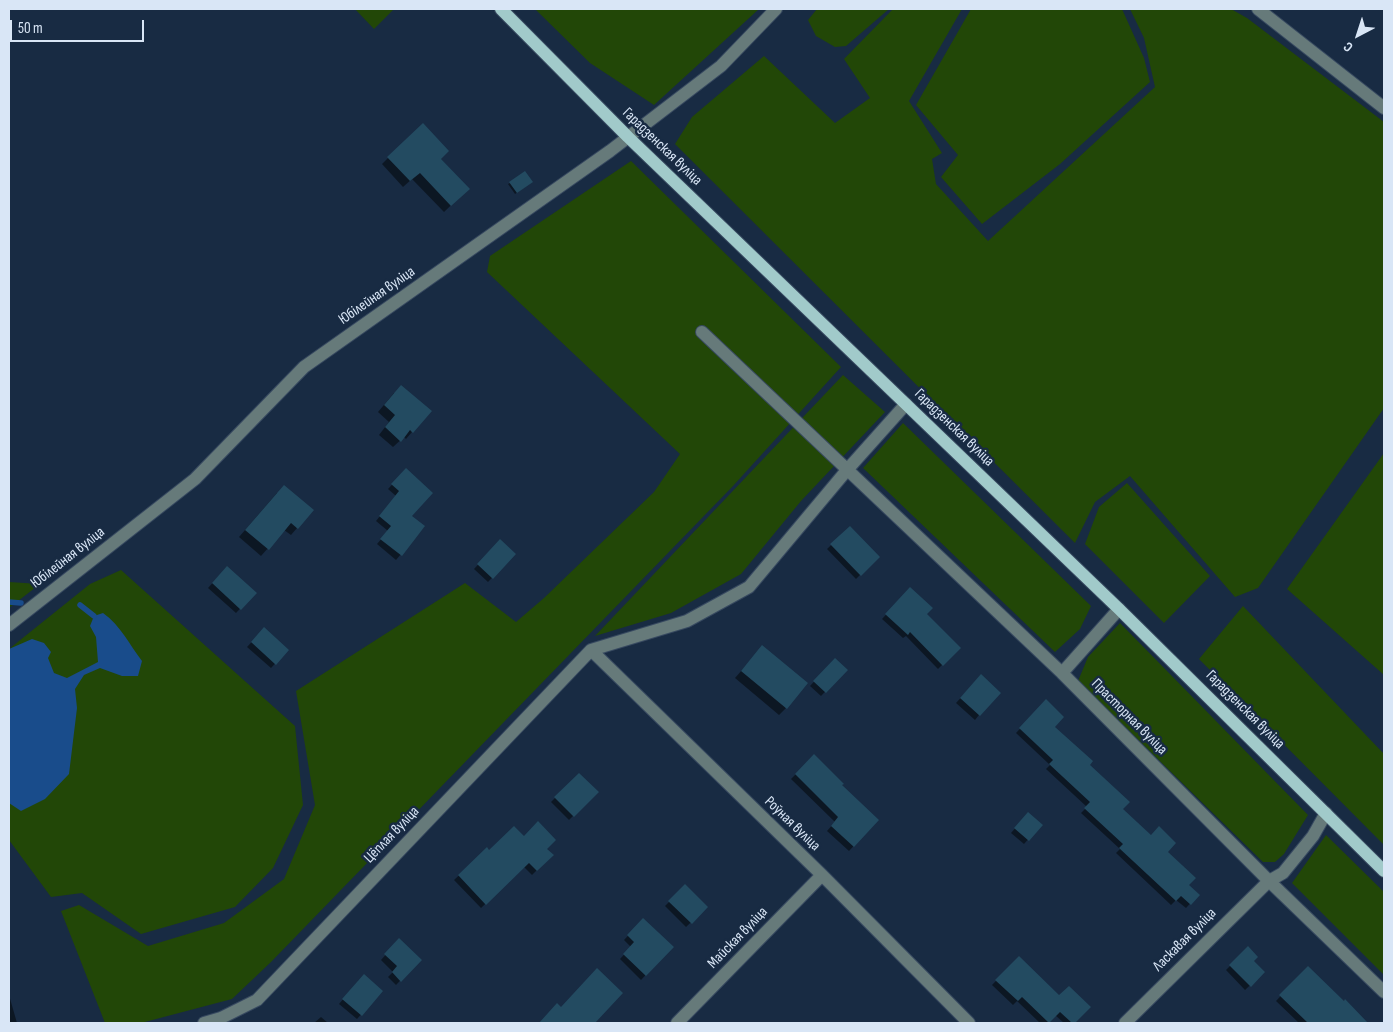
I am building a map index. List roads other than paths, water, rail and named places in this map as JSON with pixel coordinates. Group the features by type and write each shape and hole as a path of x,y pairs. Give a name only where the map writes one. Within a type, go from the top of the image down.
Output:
{"main road":[{"name":"Гарадзенская вуліца","path":"501,9 628,137 1119,609 1384,871"}],"street":[{"name":"Юбілейная вуліца","path":"9,625 195,479 304,367 573,178 628,137 721,66 776,9"},
{"path":"1258,9 1384,108"},
{"name":"Прасторная вуліца","path":"702,332 1062,673 1269,881 1384,992"},
{"path":"591,650 687,621 749,587 847,470 906,404"},
{"path":"1062,673 1119,609"},
{"name":"Роўная вуліца","path":"591,650 822,875 969,1023"},
{"name":"Цёплая вуліца","path":"204,1023 221,1018 257,1000 591,650"},
{"name":"Ласкавая вуліца","path":"1125,1023 1269,881 1283,873 1312,836 1326,814"},
{"name":"Майская вуліца","path":"677,1023 822,875"}],"water":[{"path":"103,613 120,629 142,661 138,676 122,676 100,668 84,675 75,689 77,708 69,774 45,799 21,811 9,803 9,649 32,639 44,643 51,652 48,658 54,673 67,678 98,662 96,637 90,626 94,616"}],"waterway":[{"path":"9,602 21,603"},
{"path":"80,605 94,616"}]}
